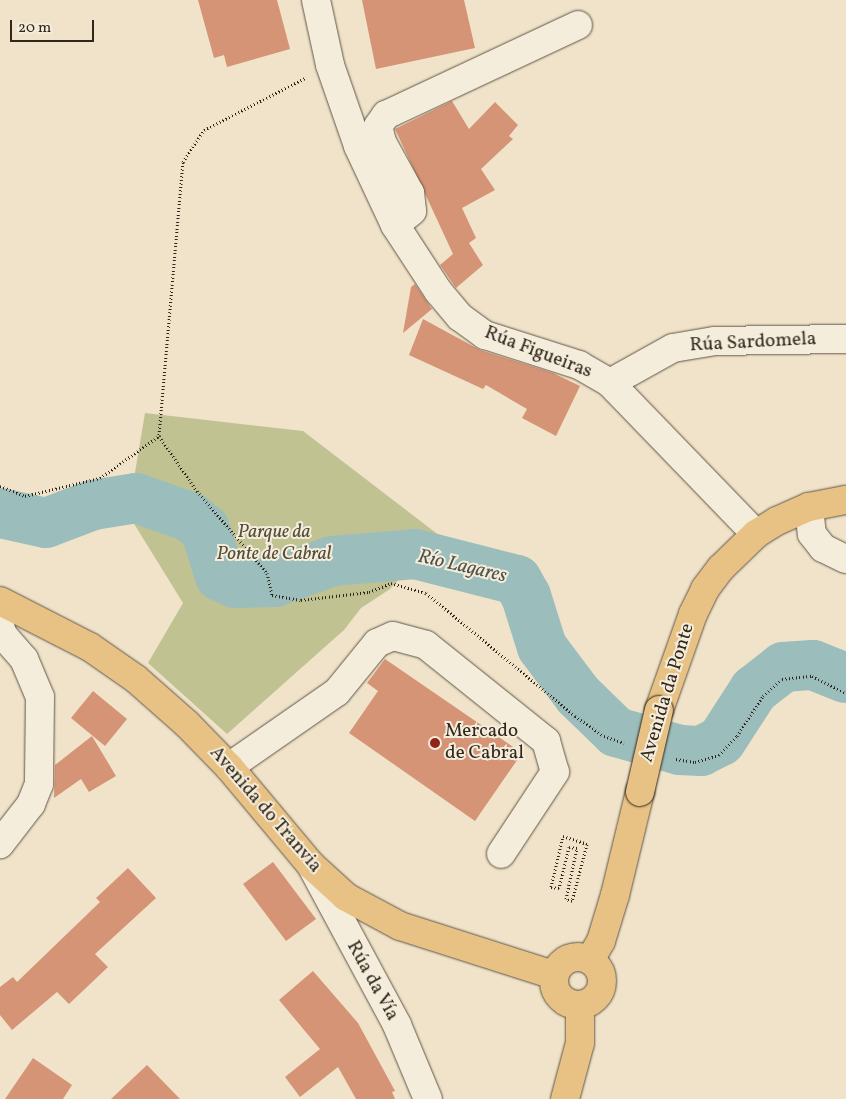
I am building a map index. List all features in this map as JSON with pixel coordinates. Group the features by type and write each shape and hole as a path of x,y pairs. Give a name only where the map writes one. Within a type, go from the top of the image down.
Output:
{"main road":[{"name":"Avenida da Ponte","path":"590,960 601,941 615,895 659,710 680,645 705,589 756,534 809,507 846,500"},
{"name":"Avenida do Tranvia","path":"0,601 82,642 136,679 187,724 229,767 311,865 346,897 400,926 554,975"},
{"path":"572,957 590,960 602,976 601,986 590,1002 580,1005 568,1004 559,997 554,987 554,975 558,967 572,957"},
{"path":"565,1099 580,1043 580,1005"}],"street":[{"name":"Rúa Figueiras","path":"316,0 330,65 358,146 396,225 438,291 460,317 485,335 579,365 610,383 756,534"},
{"path":"396,225 412,212 410,193 382,142 378,126 386,115 578,25"},
{"name":"Rúa Sardomela","path":"610,383 673,348 715,341 846,339"},
{"path":"809,507 812,534 823,548 846,559"},
{"path":"0,626 3,635 24,659 40,698 39,784 31,804 0,844"},
{"path":"229,767 337,692 377,643 394,636 426,645 546,741 554,772 501,854"},
{"name":"Rúa da Vía","path":"311,865 397,1025 428,1099"}],"path":[{"path":"272,595 268,573 197,491 159,436 183,162 204,130 330,65"},
{"path":"0,486 25,496 100,478 159,436"},
{"path":"671,758 695,762 718,755 736,736 762,696 782,679 812,676 846,692"},
{"path":"563,836 587,844 580,882 572,900 566,899 577,848 569,847 558,888 551,887 563,836"},
{"path":"580,882 585,885"}],"green space":[{"name":"Parque da Ponte de Cabral","path":"145,413 303,431 440,536 390,589 361,608 344,630 227,734 148,663 183,603 128,514"}],"building":[{"path":"198,0 277,0 290,49 227,67 224,55 214,58"},
{"path":"362,0 464,0 475,48 376,69"},
{"path":"452,101 469,129 495,102 518,125 509,136 513,139 481,169 495,190 462,208 476,238 469,243 483,265 456,288 440,265 453,254 395,129"},
{"path":"415,284 432,309 403,333 411,287"},
{"path":"423,319 480,350 553,373 580,386 556,436 522,418 527,409 486,385 483,389 409,355"},
{"name":"Mercado de Cabral","path":"385,659 522,753 475,821 349,733 378,691 367,683"},
{"path":"93,691 127,719 105,746 71,718"},
{"path":"92,736 116,776 89,792 81,779 54,798 55,765"},
{"path":"273,862 316,919 286,941 243,884"},
{"path":"128,868 156,898 95,954 108,967 69,1004 57,992 12,1030 0,1015 0,987 13,977 17,982 100,902 96,898"},
{"path":"313,971 358,1023 395,1091 392,1092 395,1099 356,1099 338,1067 300,1097 285,1077 320,1049 279,1000"},
{"path":"33,1058 72,1085 63,1099 5,1099"},
{"path":"147,1065 180,1099 111,1099"}],"waterway":[{"name":"Río Lagares","path":"0,513 46,523 93,505 136,498 190,517 205,529 220,576 235,583 275,582 332,561 415,554 517,580 526,596 542,647 578,695 616,732 680,750 701,751 721,741 754,690 783,667 813,665 846,678"}],"place":[{"name":"Mercado de Cabral","path":"435,743"}]}
